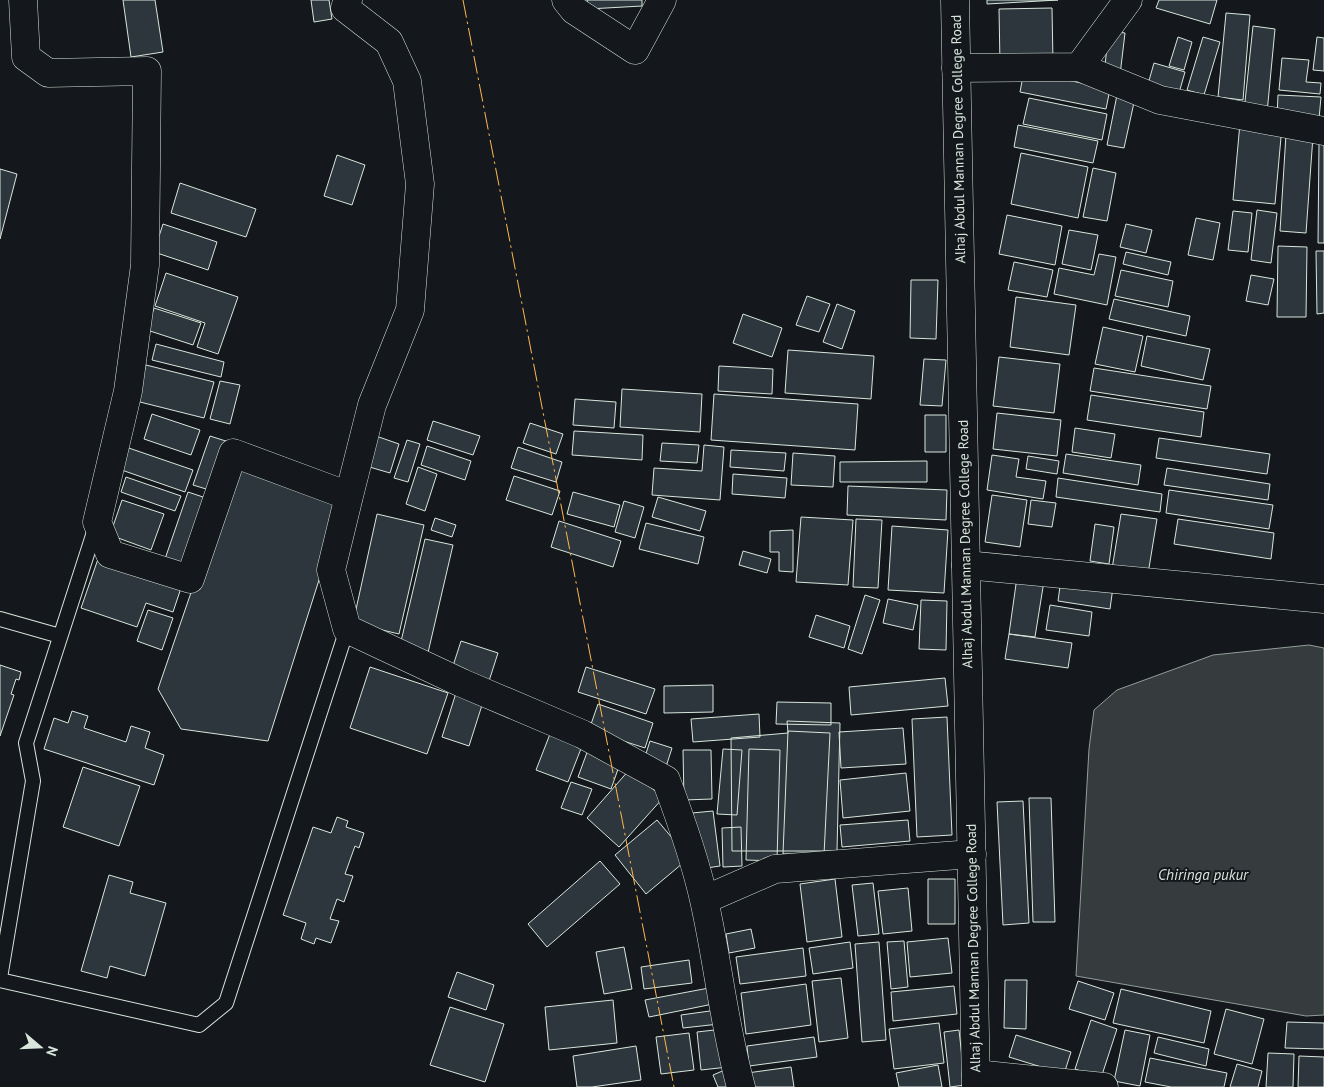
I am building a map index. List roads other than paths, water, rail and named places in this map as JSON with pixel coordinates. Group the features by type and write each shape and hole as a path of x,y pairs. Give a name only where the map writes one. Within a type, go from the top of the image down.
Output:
{"street":[{"path":"23,0 26,57 48,73 147,71 145,265 128,391 97,522 110,554 190,578 233,453 349,496"},
{"path":"348,0 345,8 389,42 407,81 420,184 410,310 372,405 331,570 347,629 462,683 582,734 666,780 689,841 704,900 733,1056 741,1087"},
{"path":"566,0 574,10 634,50 662,0"},
{"name":"Alhaj Abdul Mannan Degree College Road","path":"955,0 976,1080"},
{"path":"1079,67 1128,0"},
{"path":"956,68 1079,67 1160,100 1324,131"},
{"path":"966,565 1324,600"},
{"path":"704,900 775,869 972,854"},
{"path":"976,1080 1104,1087"}],"lane":[{"path":"97,522 26,743 33,781 0,979 200,1025 226,1003 347,629"},
{"path":"0,619 60,636"}],"water":[{"name":"Chiringa pukur","path":"1309,645 1324,648 1324,1015 1306,1016 1076,976 1089,749 1094,710 1117,690 1213,655"}]}
